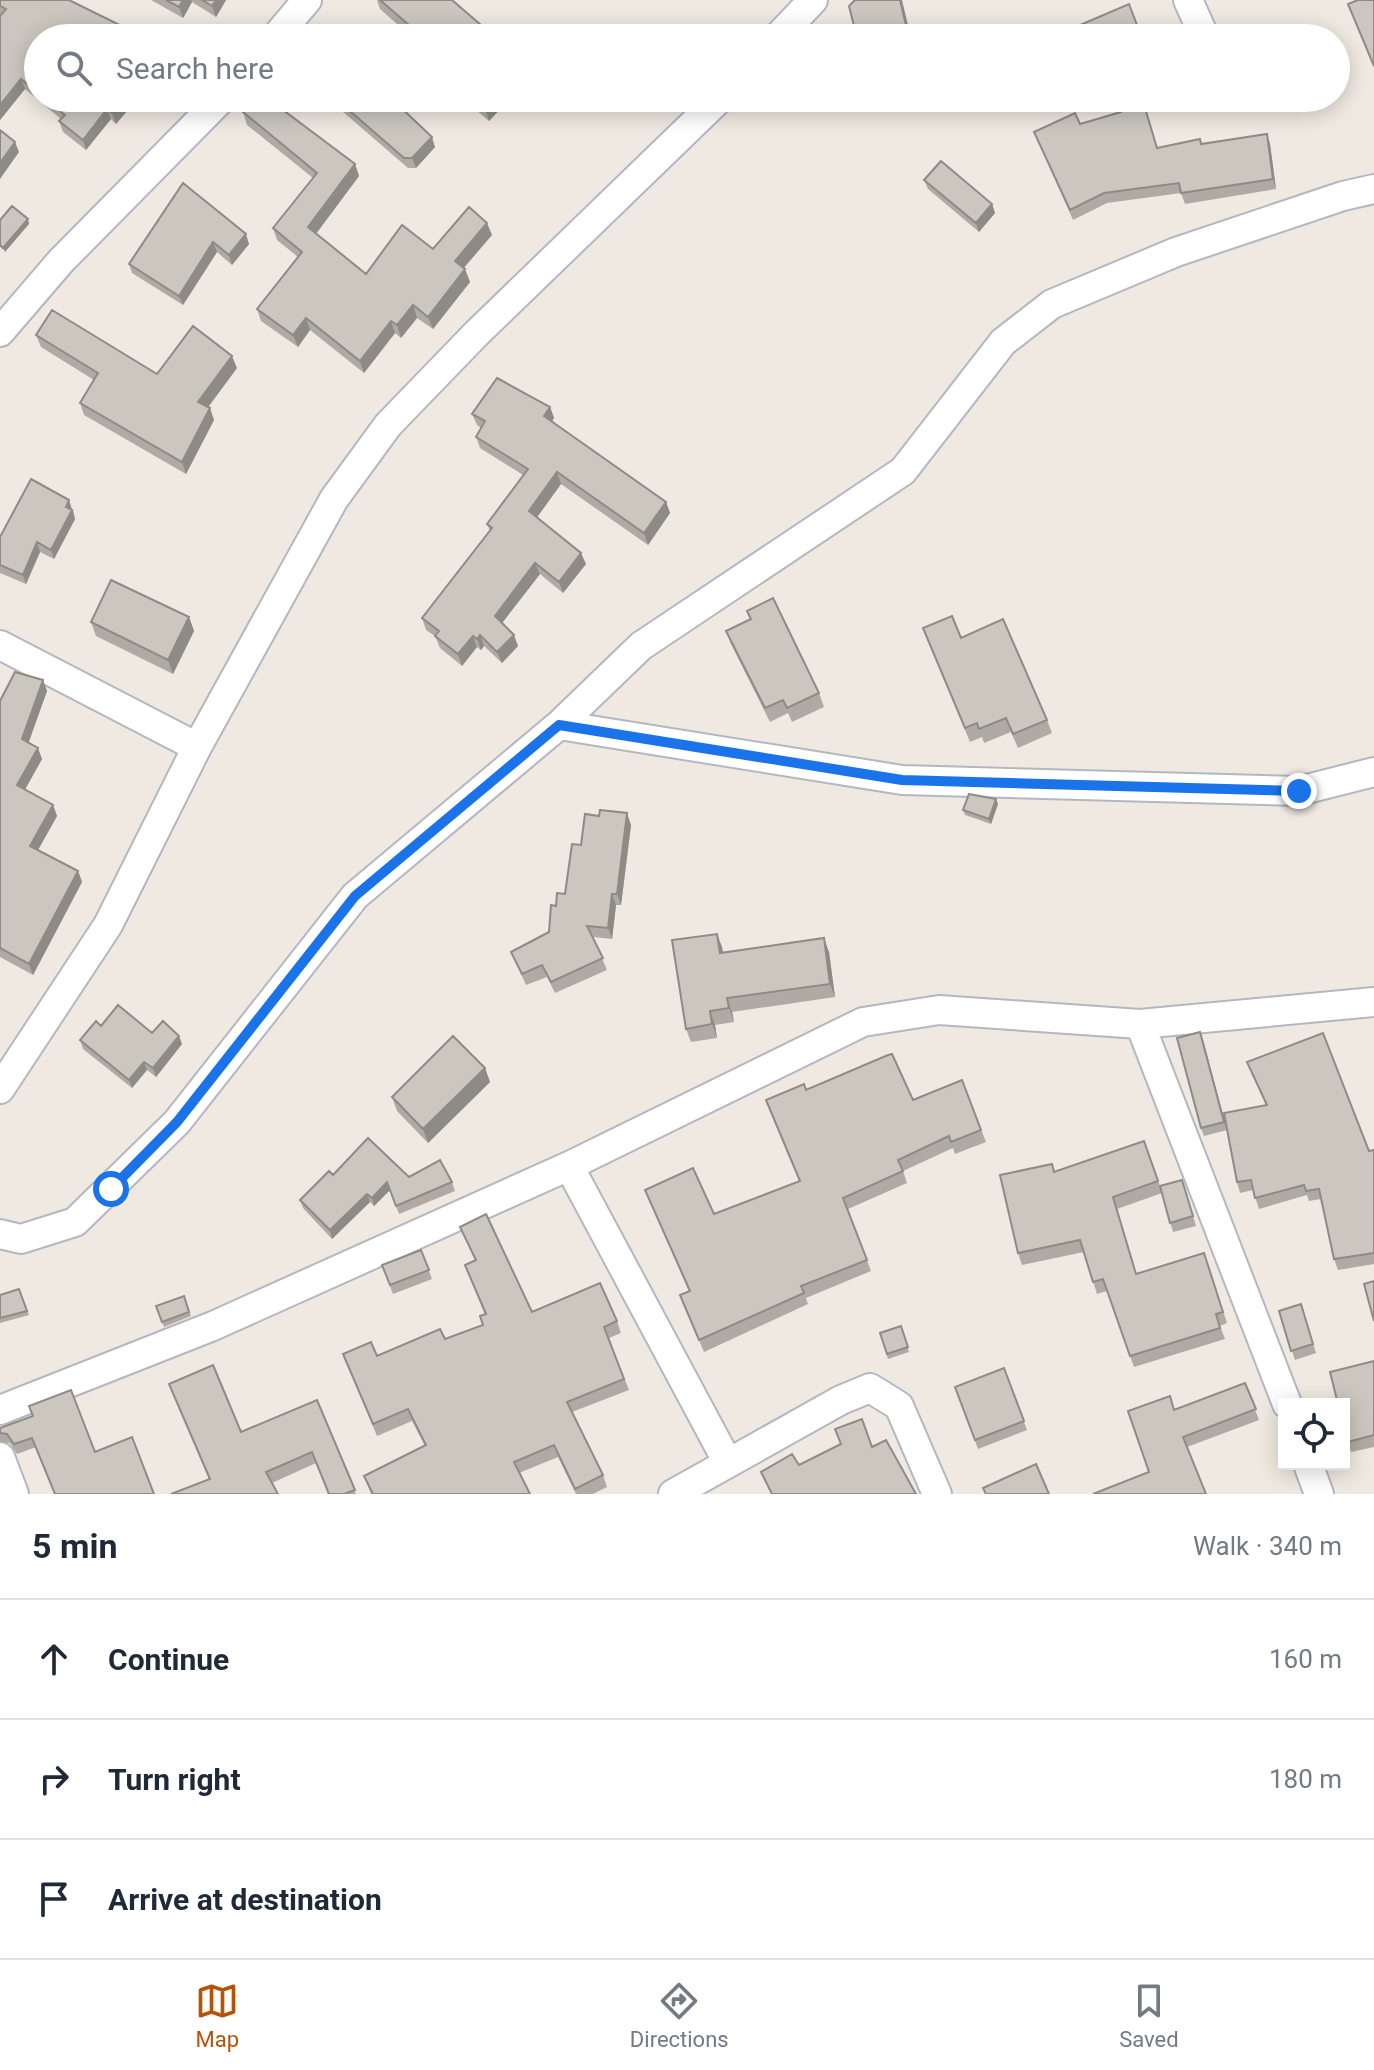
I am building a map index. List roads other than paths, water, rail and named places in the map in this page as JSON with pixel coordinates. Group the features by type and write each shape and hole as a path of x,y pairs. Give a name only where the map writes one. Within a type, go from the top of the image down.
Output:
{"street":[{"path":"287,24 307,0"},
{"path":"790,24 813,0"},
{"path":"1188,0 1199,24"},
{"path":"0,332 61,261 208,112"},
{"path":"0,1089 8,1060 108,925 197,747 334,499 388,425 706,112"},
{"path":"0,1234 21,1239 75,1222 177,1122 355,896 559,725 641,646 903,471 1003,342 1052,304 1176,252 1343,196 1374,189"},
{"path":"0,645 197,747"},
{"path":"559,725 902,780 1299,791 1374,772"},
{"path":"0,1410 213,1326 569,1166 863,1022 939,1010 1140,1024 1374,1002"},
{"path":"1140,1024 1285,1398"},
{"path":"569,1166 728,1463"},
{"path":"673,1494 841,1400 870,1388 899,1406 937,1494"},
{"path":"0,1457 14,1494"},
{"path":"1310,1470 1319,1494"}]}
